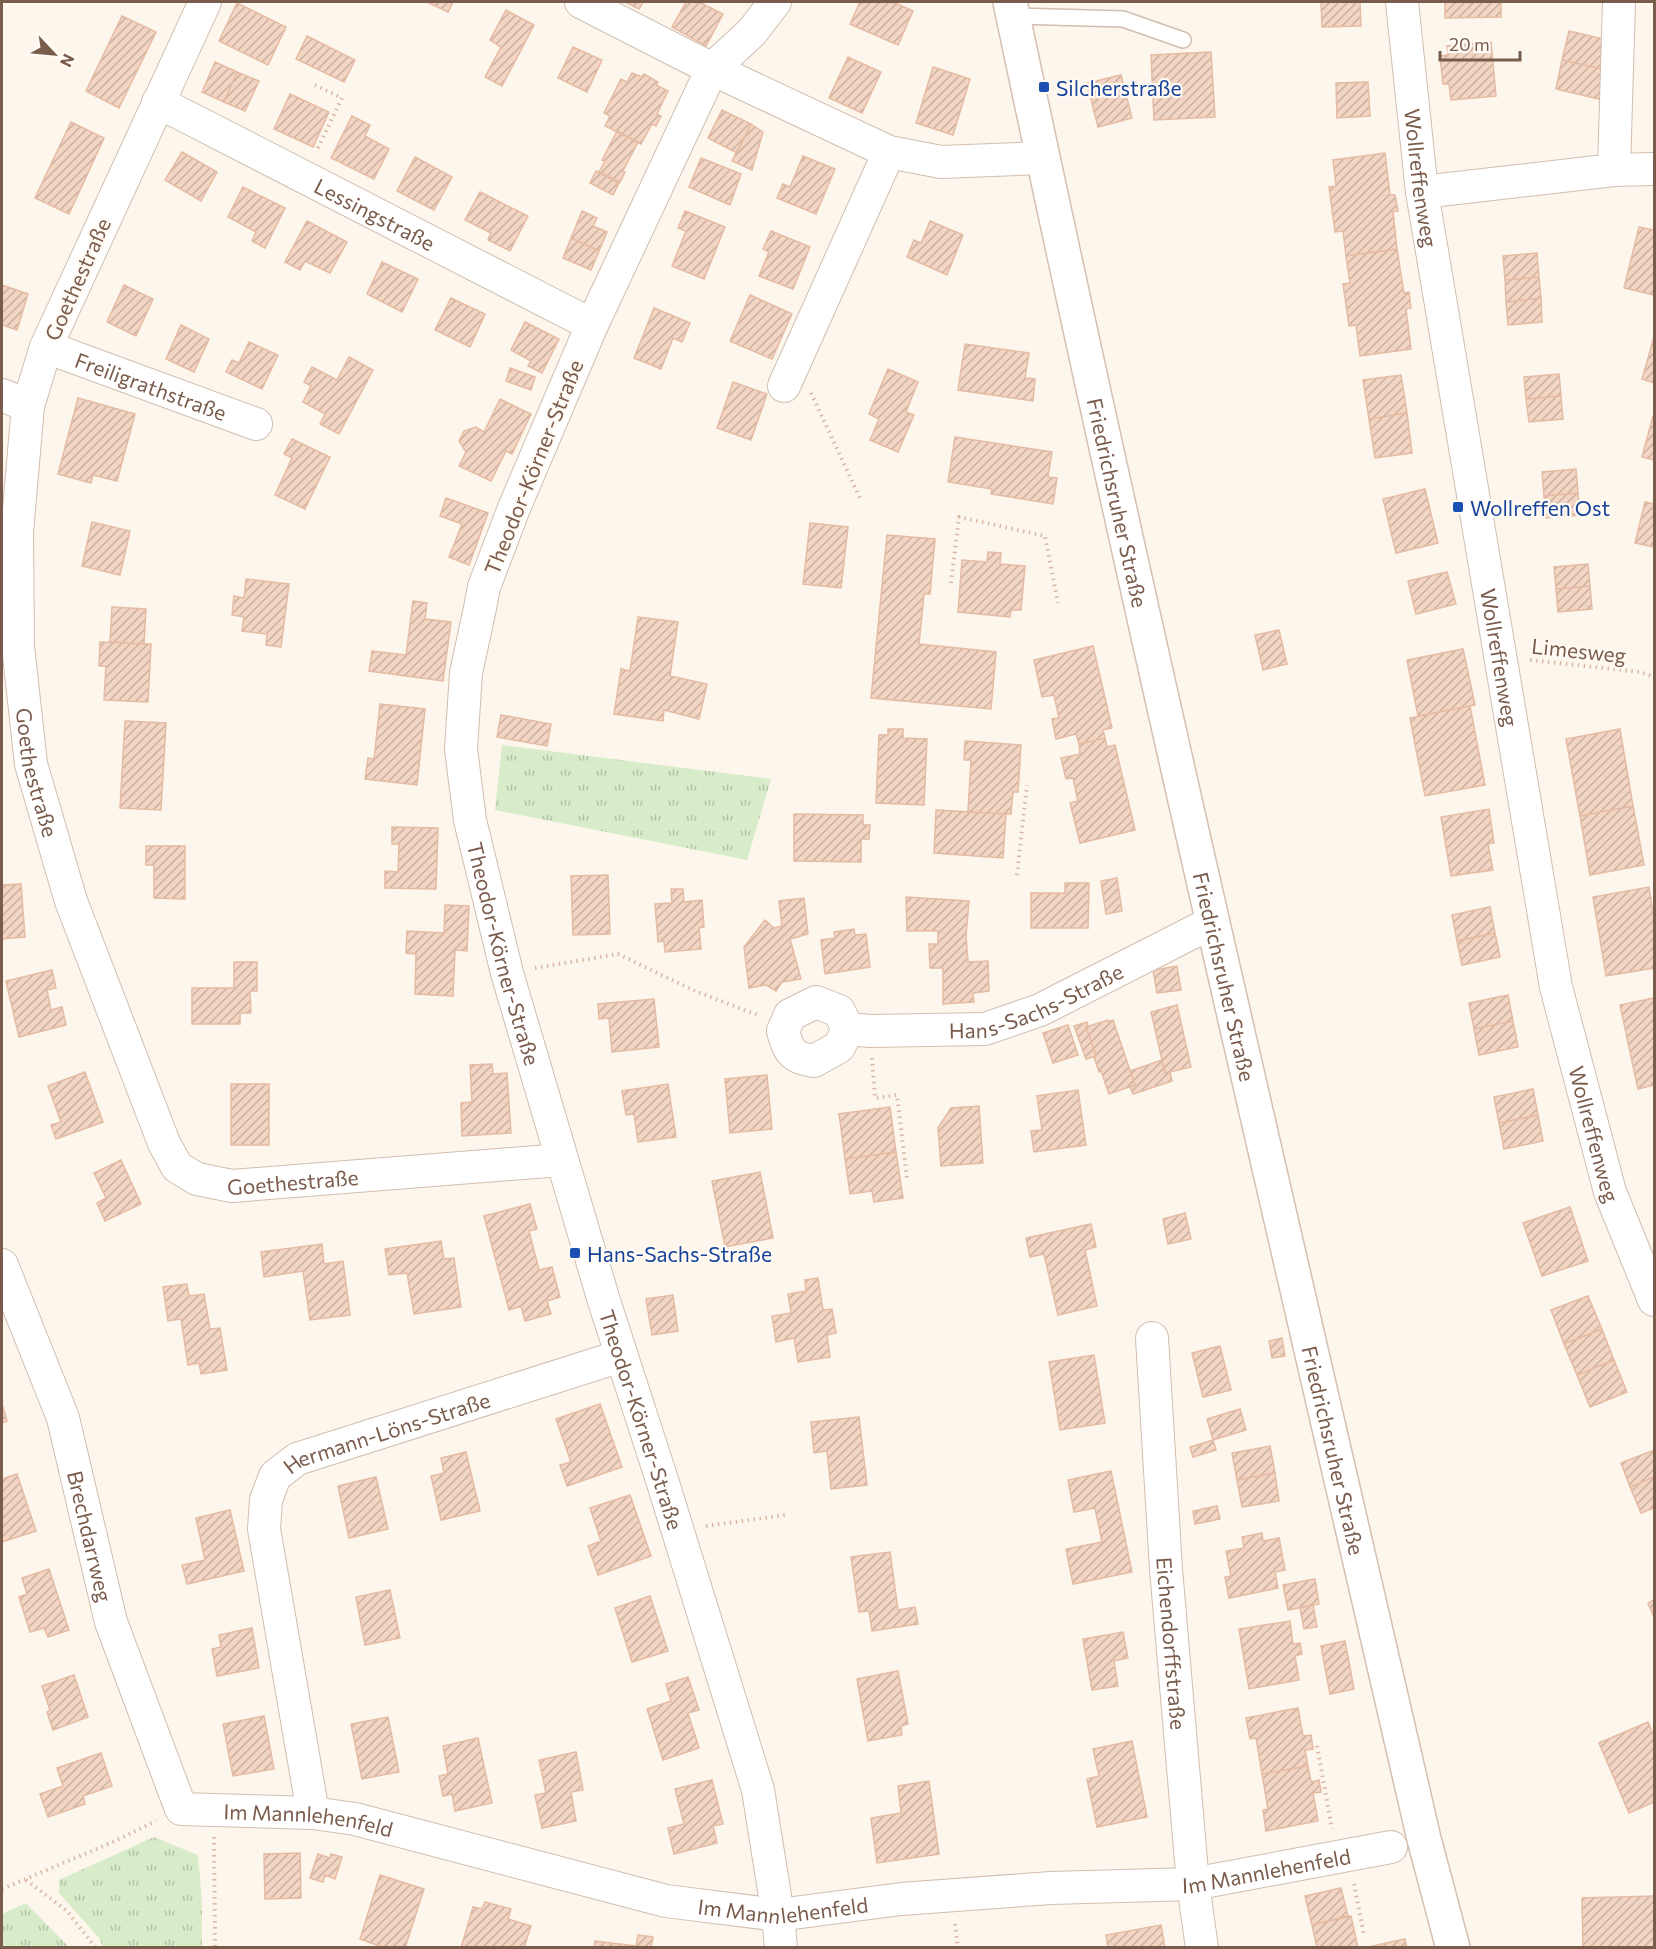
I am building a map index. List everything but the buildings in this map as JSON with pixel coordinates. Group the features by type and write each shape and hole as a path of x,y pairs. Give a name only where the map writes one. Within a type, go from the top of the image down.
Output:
{"main road":[{"name":"Friedrichsruher Straße","path":"1012,9 1042,158 1212,922 1424,1839 1453,1947"}],"street":[{"name":"Goethestraße","path":"205,2 46,347 15,400 18,634 31,765 71,901 164,1143 177,1167 198,1179 232,1186 561,1160"},
{"path":"581,2 712,69 889,152 941,162 1042,158"},
{"name":"Theodor-Körner-Straße","path":"775,2 752,32 712,69 592,325 513,508 488,577 466,673 461,749 470,820 507,973 621,1356 678,1530 758,1790 781,1947"},
{"name":"Wollreffenweg","path":"1402,2 1422,192 1556,987 1610,1192 1654,1300"},
{"path":"1614,170 1619,2"},
{"name":"Lessingstraße","path":"158,102 592,325"},
{"path":"790,373 889,152"},
{"path":"1422,192 1614,170 1654,169"},
{"name":"Freiligrathstraße","path":"46,347 256,424"},
{"name":"Hans-Sachs-Straße","path":"859,1030 985,1029 1040,1010 1212,922"},
{"path":"816,1002 839,1011 859,1030 839,1047 814,1061 798,1058 787,1046 783,1031 790,1016 816,1002"},
{"name":"Brechdarrweg","path":"2,1266 63,1418 111,1622 181,1809"},
{"name":"Eichendorffstraße","path":"1152,1338 1166,1569 1193,1884 1202,1947"},
{"name":"Hermann-Löns-Straße","path":"313,1813 264,1528 266,1500 275,1476 297,1459 621,1356"},
{"name":"Im Mannlehenfeld","path":"181,1809 313,1813 355,1819 666,1901 778,1915 901,1899 1051,1888 1193,1884 1337,1843 1391,1847"}],"lane":[{"path":"1012,9 1123,19 1183,40"}],"path":[{"path":"304,177 342,98 315,85"},
{"path":"790,373 860,498"},
{"path":"951,583 960,517 1045,536 1058,603"},
{"name":"Limesweg","path":"1499,656 1640,672 1654,677"},
{"path":"1017,875 1027,785"},
{"path":"507,973 618,954 695,991 786,1025"},
{"path":"859,1030 875,1098 897,1095 907,1179"},
{"path":"678,1530 785,1515"},
{"path":"1317,1746 1337,1843 1352,1867 1364,1935"},
{"path":"2,1889 113,1842 181,1809"},
{"path":"215,1810 215,1947"},
{"path":"26,1880 67,1911 96,1947"}],"green space":[{"path":"502,745 771,779 747,860 495,810"},
{"path":"154,1837 198,1855 202,1901 202,1947 103,1947 99,1938 59,1893 59,1880"},
{"path":"26,1903 69,1947 2,1947 2,1914"}],"place":[{"name":"Silcherstraße","path":"1044,87"},
{"name":"Wollreffen Ost","path":"1458,507"},
{"name":"Hans-Sachs-Straße","path":"575,1253"}]}
